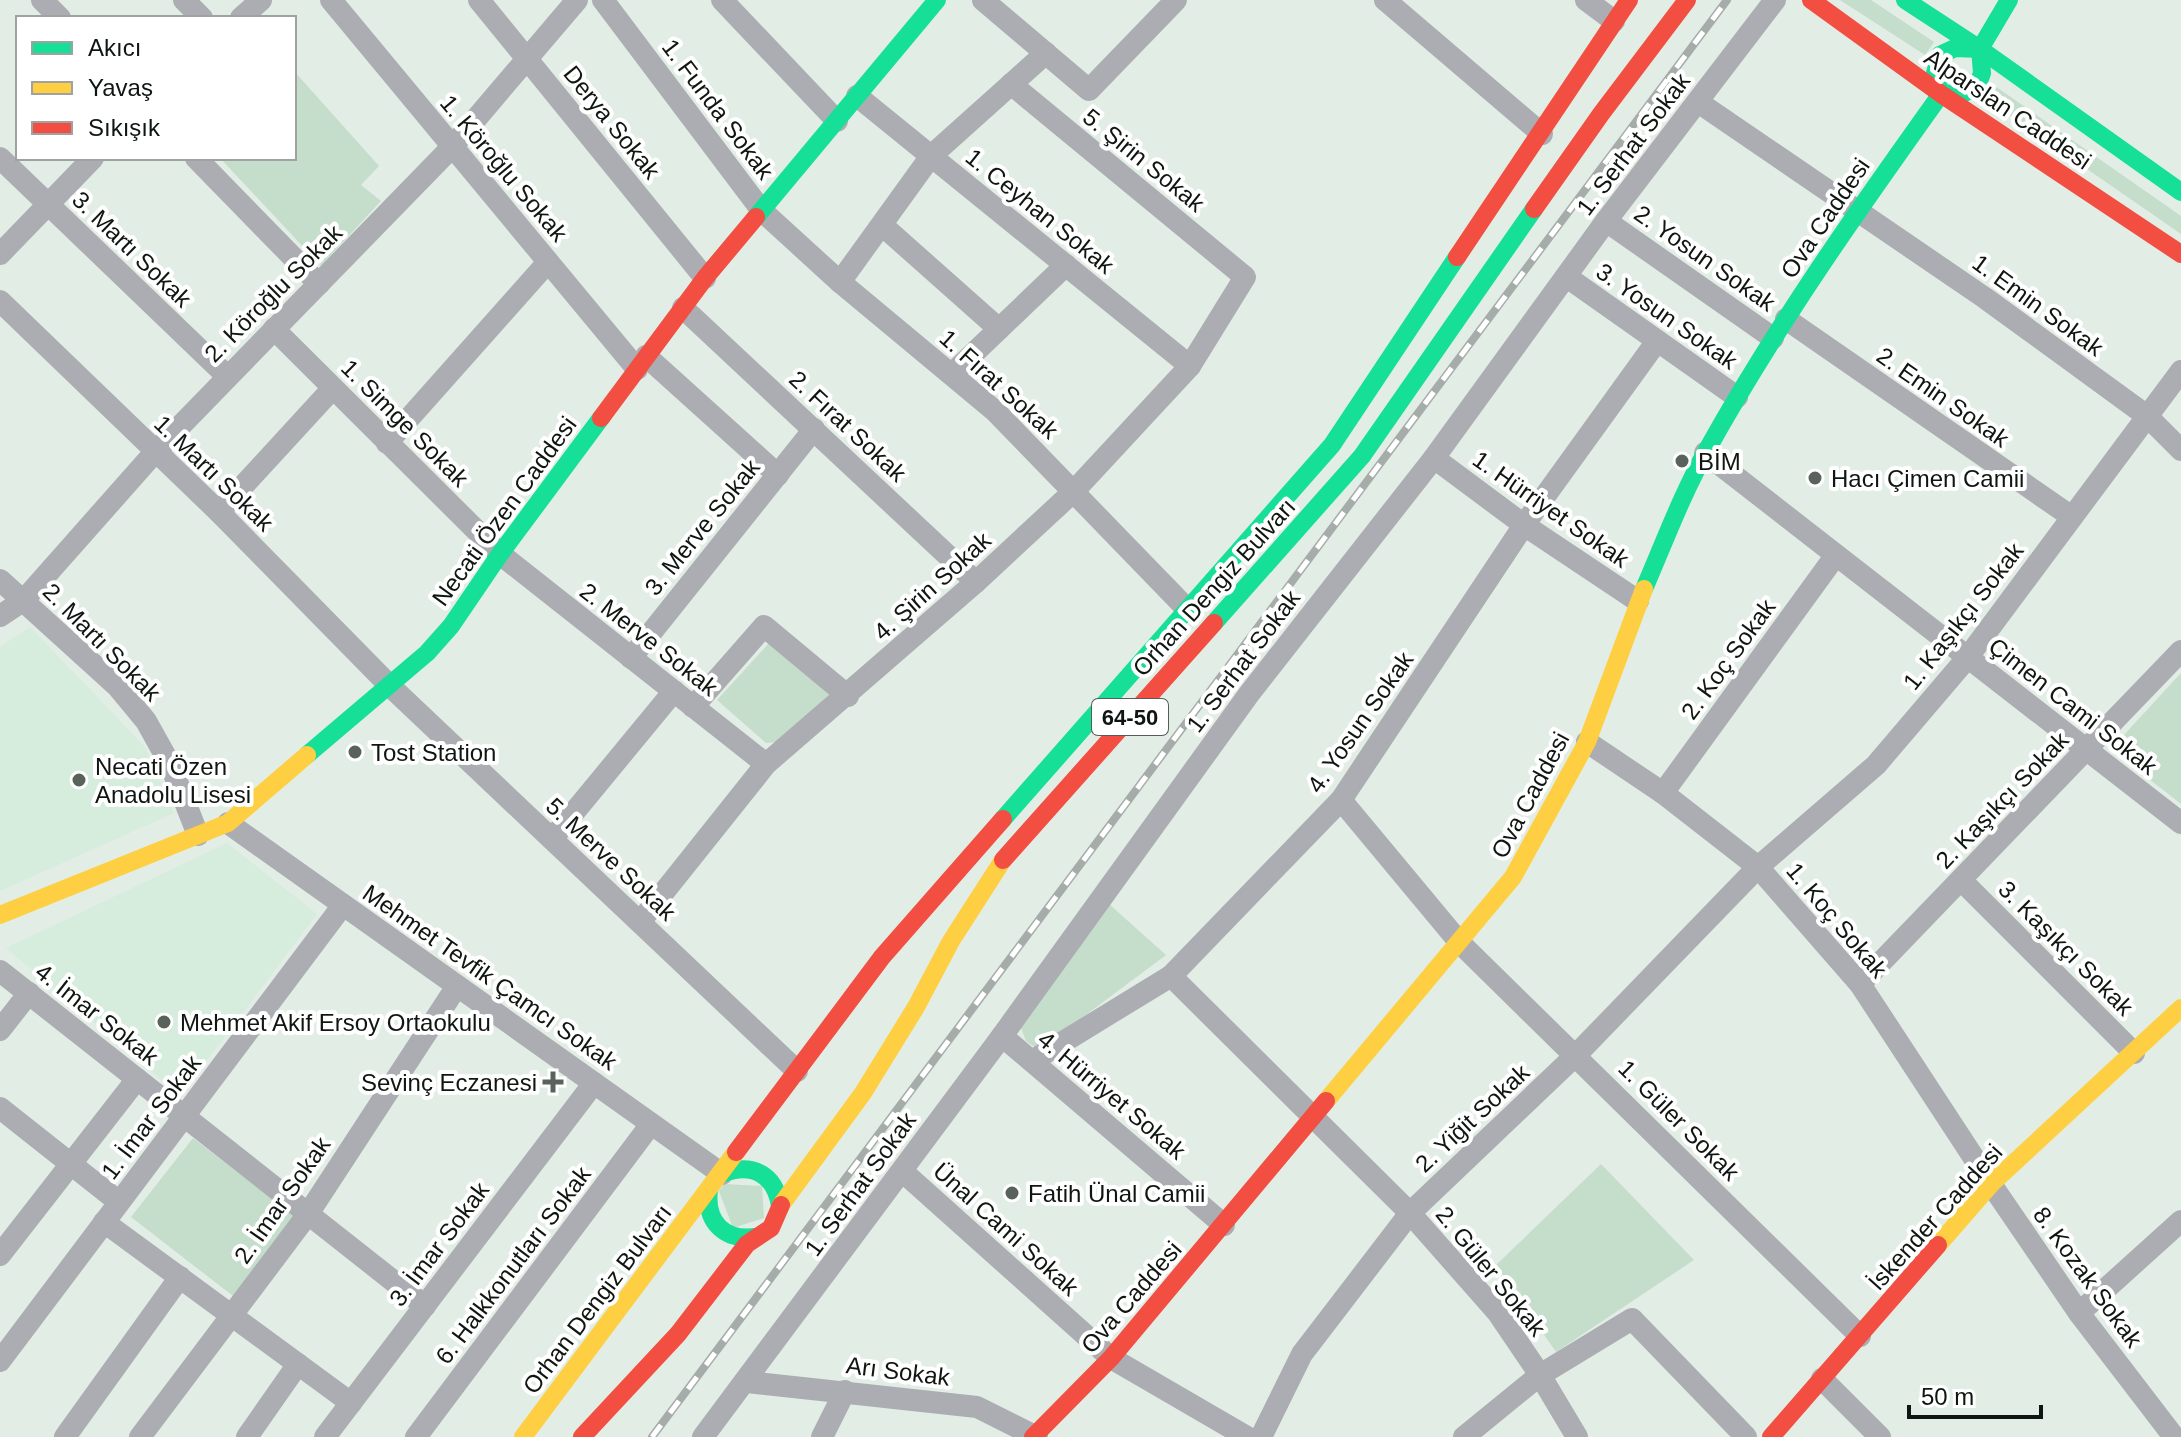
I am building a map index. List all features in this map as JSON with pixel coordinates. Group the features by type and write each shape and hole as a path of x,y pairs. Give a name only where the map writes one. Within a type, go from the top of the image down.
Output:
{"main road":[{"name":"Necati Özen Caddesi","path":"0,915 228,823 427,653 451,626 500,554 705,278 936,0"},
{"name":"Orhan Dengiz Bulvarı","path":"523,1437 882,957 1332,445 1629,0"},
{"name":"Orhan Dengiz Bulvarı","path":"582,1437 678,1334 747,1244 771,1228 780,1206 863,1093 999,865 1362,456 1601,114 1687,0"},
{"name":"Alparslan Caddesi","path":"1811,0 1941,94 2181,254"},
{"name":"Alparslan Caddesi","path":"1905,0 1980,49 2181,192"},
{"path":"1980,49 1955,48 1940,55 1935,73 1941,94 1966,95 1980,85 1984,70 1980,49 2009,0"},
{"name":"Ova Caddesi","path":"1035,1437 1111,1358 1513,877 1587,742 1638,601 1705,453 1773,338 1858,210 1941,94"},
{"name":"İskender Caddesi","path":"1771,1437 1991,1184 2181,1008"},
{"path":"716,1182 741,1167 761,1171 776,1186 780,1206"},
{"name":"Orhan Dengiz Bulvarı","path":"716,1182 709,1215 718,1229 740,1240 756,1237"}],"street":[{"path":"42,0 58,16"},
{"path":"184,0 200,16"},
{"path":"243,16 261,0"},
{"name":"1. Köroğlu Sokak","path":"331,0 548,262 641,362 778,475"},
{"name":"Derya Sokak","path":"479,0 705,278"},
{"name":"2. Köroğlu Sokak","path":"0,616 24,600 155,452 452,147 577,0"},
{"name":"1. Funda Sokak","path":"603,0 762,211"},
{"path":"722,0 837,121"},
{"path":"983,0 1089,90 1176,0"},
{"path":"1385,0 1542,134"},
{"path":"1586,0 1614,21"},
{"name":"1. Serhat Sokak","path":"703,1437 1002,1036 1249,694 1434,458 1606,221 1775,0"},
{"path":"840,282 931,156 1046,53"},
{"name":"5. Şirin Sokak","path":"1011,84 1245,277"},
{"name":"1. Ceyhan Sokak","path":"857,96 1190,366"},
{"name":"1. Emin Sokak","path":"1698,102 1985,298 2147,416 2181,450"},
{"name":"3. Martı Sokak","path":"0,158 227,376"},
{"path":"0,254 91,160"},
{"path":"198,160 319,284"},
{"name":"1. Fırat Sokak","path":"762,211 840,282 995,411 1187,609"},
{"name":"2. Yosun Sokak","path":"1606,221 1773,338"},
{"path":"883,226 999,329"},
{"path":"387,443 548,262"},
{"path":"953,373 1066,265"},
{"name":"4. Şirin Sokak","path":"640,922 766,764 848,696 1074,491 1190,366 1245,277"},
{"name":"3. Yosun Sokak","path":"1567,277 1737,397"},
{"name":"1. Martı Sokak","path":"0,301 219,512 390,686"},
{"name":"2. Fırat Sokak","path":"683,308 976,582"},
{"name":"2. Emin Sokak","path":"1786,319 2072,517"},
{"name":"1. Simge Sokak","path":"274,329 500,554"},
{"name":"4. Yosun Sokak","path":"1032,1061 1171,976 1341,800 1524,525 1657,341"},
{"name":"1. Kaşıkçı Sokak","path":"1758,867 1876,765 1968,657 2181,371"},
{"path":"219,512 333,388"},
{"name":"3. Merve Sokak","path":"631,658 814,429"},
{"name":"Çimen Cami Sokak","path":"1705,453 2181,823"},
{"name":"1. Hürriyet Sokak","path":"1434,458 1524,525 1638,601"},
{"name":"2. Merve Sokak","path":"500,554 766,764"},
{"name":"2. Koç Sokak","path":"1663,793 1836,555"},
{"name":"2. Martı Sokak","path":"0,580 117,686 146,721 170,764 198,835"},
{"path":"693,707 764,626 848,696"},
{"name":"2. Kaşıkçı Sokak","path":"1860,984 2181,651"},
{"name":"5. Merve Sokak","path":"390,686 797,1071"},
{"path":"552,839 674,691"},
{"name":"1. Koç Sokak","path":"1587,742 1663,793 1758,867 1860,984 1991,1184"},
{"name":"1. Güler Sokak","path":"1341,800 1460,943 1860,1336"},
{"name":"Mehmet Tevfik Çamcı Sokak","path":"228,823 651,1124 716,1182"},
{"name":"2. Yiğit Sokak","path":"1261,1437 1302,1354 1410,1213 1576,1055 1758,867"},
{"name":"3. Kaşıkçı Sokak","path":"1961,880 2134,1053"},
{"name":"1. İmar Sokak","path":"0,1361 343,905"},
{"name":"4. İmar Sokak","path":"0,971 425,1306"},
{"name":"2. Güler Sokak","path":"1171,976 1410,1213 1498,1313 1577,1437"},
{"name":"2. İmar Sokak","path":"140,1437 308,1214 457,986"},
{"path":"0,1030 29,993"},
{"name":"4. Hürriyet Sokak","path":"1002,1036 1224,1225"},
{"path":"0,1255 137,1079"},
{"name":"3. İmar Sokak","path":"325,1437 594,1083"},
{"path":"0,1108 119,1202"},
{"name":"6. Halkkonutları Sokak","path":"416,1437 651,1124"},
{"name":"Ünal Cami Sokak","path":"902,1171 1111,1358 1247,1437"},
{"name":"8. Kozak Sokak","path":"1991,1184 2079,1313 2174,1437"},
{"path":"104,1222 351,1403"},
{"path":"2079,1313 2180,1225"},
{"path":"65,1437 180,1277"},
{"path":"1464,1437 1540,1375 1632,1319 1746,1437"},
{"path":"247,1437 298,1364"},
{"path":"1822,1379 1880,1437"},
{"name":"Arı Sokak","path":"747,1382 977,1407 1035,1437"},
{"path":"822,1437 845,1391"}],"shaded area":[{"path":"1840,0 1871,0 1934,42 1925,55"},
{"path":"296,73 379,166 361,185 381,201 321,266 222,160 296,160"},
{"path":"1992,84 2181,216 2181,234 1983,97"},
{"name":"Necati Özen Anadolu Lisesi","path":"30,627 144,746 174,813 0,891 0,647"},
{"path":"770,642 832,692 780,742 766,743 717,700"},
{"path":"2181,673 2181,804 2111,749"},
{"name":"Mehmet Akif Ersoy Ortaokulu","path":"227,843 317,914 180,1096 6,948"},
{"path":"1109,904 1166,955 1039,1050 1026,1041 1021,1028"},
{"path":"193,1138 295,1216 233,1296 131,1217"},
{"path":"1601,1164 1694,1260 1556,1352 1496,1265"},
{"path":"724,1184 762,1186 764,1218 733,1228 719,1191"}],"railway":[{"path":"652,1437 1727,0"}],"traffic: fast":[{"path":"756,217 937,0"},
{"path":"1905,0 1980,49 2181,192"},
{"path":"1941,94 1964,93 1977,87 1982,73 1980,49 2009,0"},
{"path":"1941,94 1935,73 1940,55 1955,48 1980,49"},
{"path":"1644,589 1689,484 1733,404 1819,269 1941,94"},
{"path":"1214,623 1362,456 1534,209"},
{"path":"1003,819 1332,445 1457,257"},
{"path":"307,755 427,653 451,626 601,418"},
{"path":"722,1174 743,1169 760,1174 773,1186 780,1206"},
{"path":"709,1190 710,1211 719,1227 735,1236 756,1237"}],"traffic: slow":[{"path":"1326,1101 1513,877 1587,742 1644,589"},
{"path":"0,915 228,823 307,755"},
{"path":"781,1205 863,1093 916,1007 951,941 1003,860"},
{"path":"1938,1245 1991,1184 2181,1008"},
{"path":"523,1437 736,1152"}],"traffic: jam":[{"path":"1457,257 1629,0"},
{"path":"1534,209 1687,0"},
{"path":"1811,0 1941,94 2181,254"},
{"path":"601,418 705,278 756,217"},
{"path":"1003,860 1214,623"},
{"path":"736,1152 882,957 1003,819"},
{"path":"1033,1437 1111,1358 1326,1101"},
{"path":"582,1437 678,1334 747,1244 771,1228 781,1205"},
{"path":"1771,1437 1938,1245"}],"place":[{"name":"BİM","path":"1682,461"},
{"name":"Hacı Çimen Camii","path":"1815,478"},
{"name":"Tost Station","path":"355,752"},
{"name":"Necati Özen Anadolu Lisesi","path":"79,780"},
{"name":"Mehmet Akif Ersoy Ortaokulu","path":"164,1022"},
{"name":"Sevinç Eczanesi","path":"553,1082"},
{"name":"Fatih Ünal Camii","path":"1012,1193"}]}
